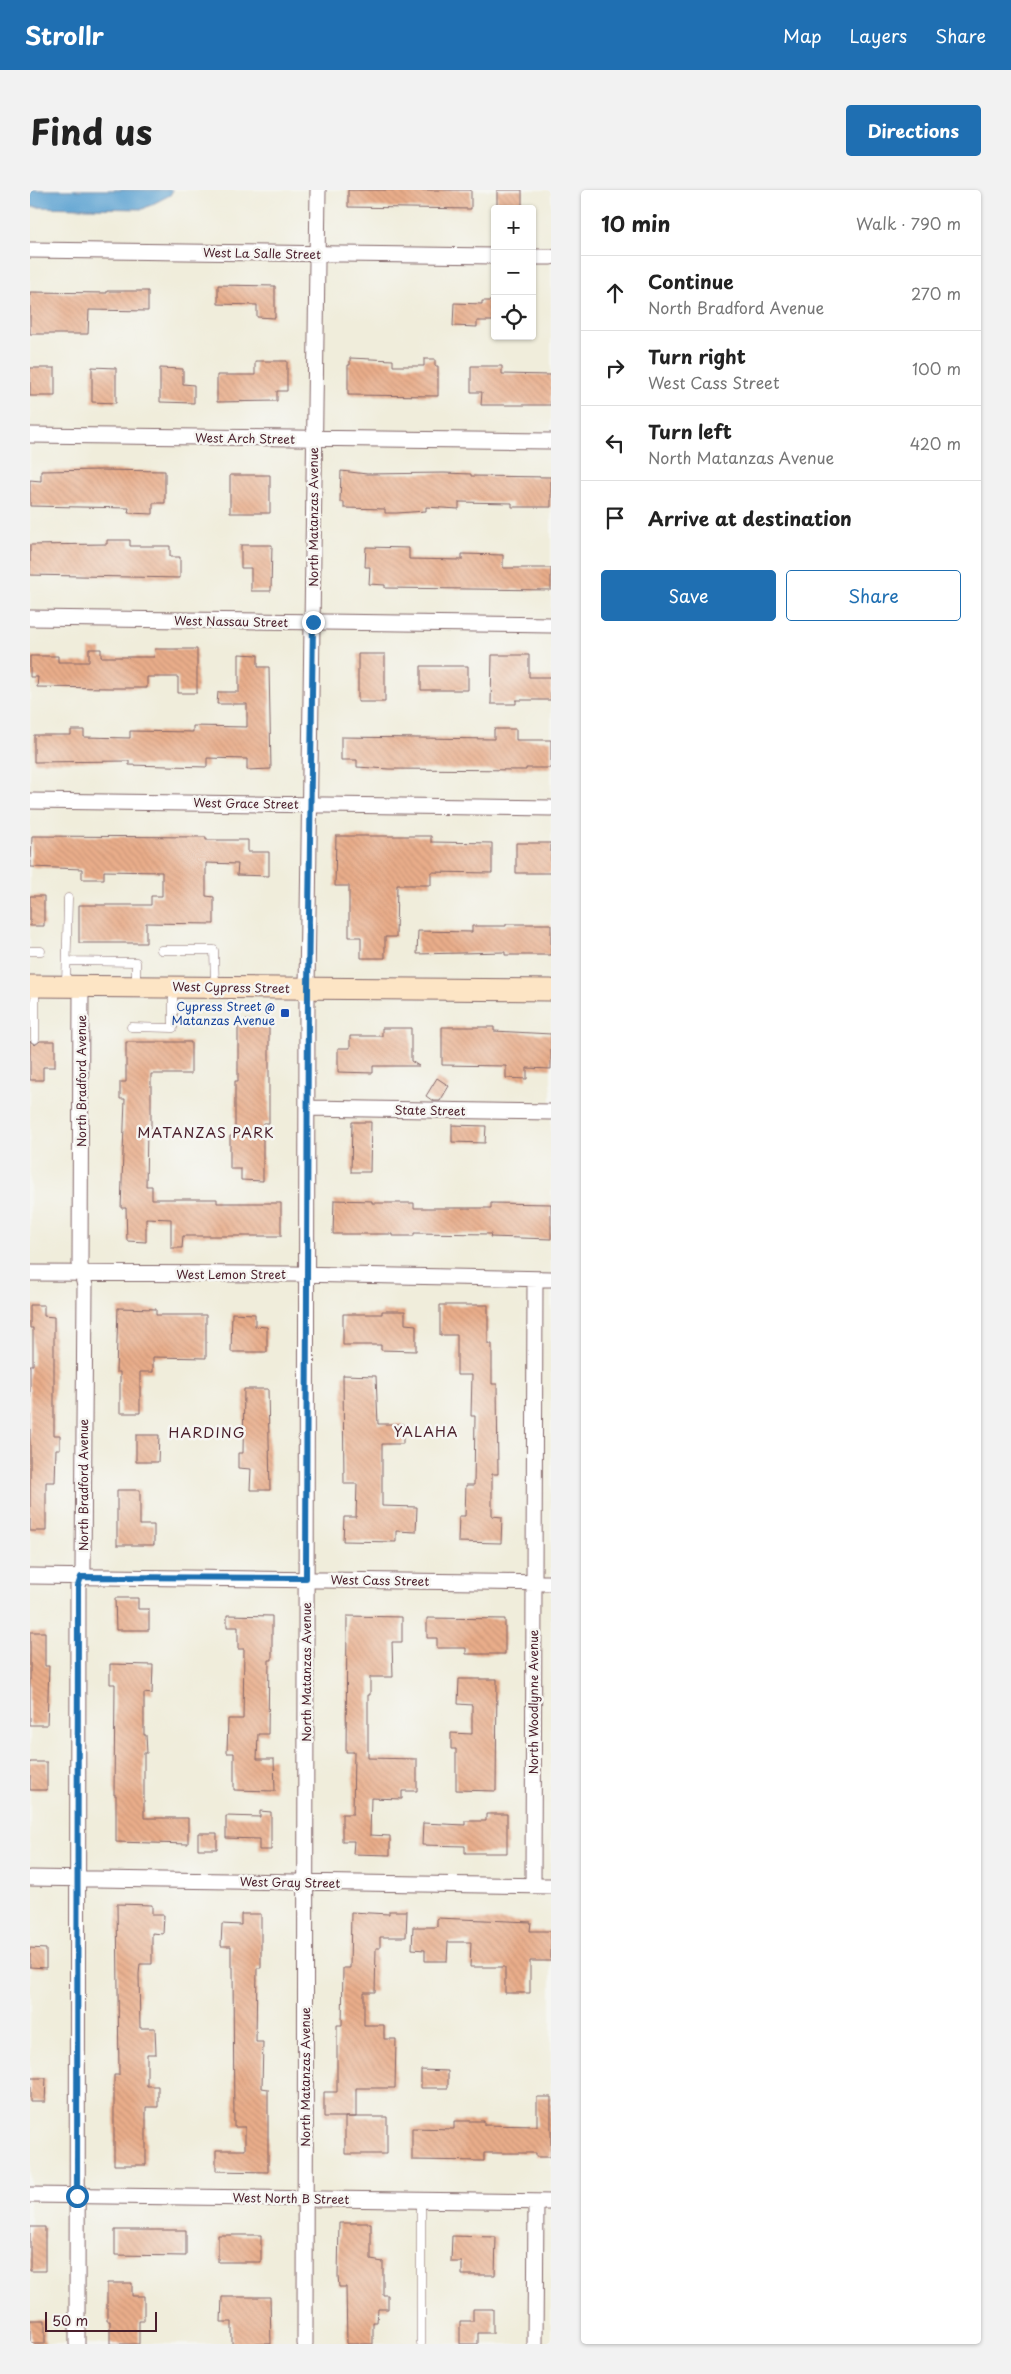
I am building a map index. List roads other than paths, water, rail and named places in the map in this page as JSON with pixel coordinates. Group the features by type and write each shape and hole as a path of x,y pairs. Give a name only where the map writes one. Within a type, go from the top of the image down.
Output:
{"street":[{"name":"North Matanzas Avenue","path":"305,2344 308,988 318,190"},
{"name":"West La Salle Street","path":"30,250 491,256"},
{"path":"536,257 551,257"},
{"name":"West Arch Street","path":"30,435 314,440 551,441"},
{"name":"West Nassau Street","path":"30,618 551,625"},
{"name":"West Grace Street","path":"30,800 551,808"},
{"name":"West Cypress Street","path":"32,986 551,990"},
{"name":"North Bradford Avenue","path":"74,986 80,1265 85,1280 83,1569 78,1586 77,2344"},
{"name":"State Street","path":"309,1108 551,1112"},
{"name":"West Lemon Street","path":"30,1272 551,1279"},
{"name":"North Woodlynne Avenue","path":"533,1885 535,1279"},
{"name":"West Cass Street","path":"30,1576 306,1578 551,1583"},
{"name":"West Gray Street","path":"30,1878 551,1886"},
{"name":"West North B Street","path":"30,2195 544,2202"},
{"path":"535,2344 544,2202"}],"lane":[{"path":"68,898 67,961 74,986"},
{"path":"161,950 214,950 215,987"},
{"path":"30,951 41,951"},
{"path":"67,961 136,962 136,986"},
{"path":"32,986 34,1038"},
{"path":"131,1027 172,1028 174,987"},
{"path":"421,2200 421,2344"}],"water":[{"path":"30,190 173,190 170,195 143,209 30,207"}],"place":[{"name":"Cypress Street @ Matanzas Avenue","path":"285,1013"}],"district":[{"name":"MATANZAS PARK","path":"206,1132"},
{"name":"YALAHA","path":"426,1431"},
{"name":"HARDING","path":"207,1432"}]}
